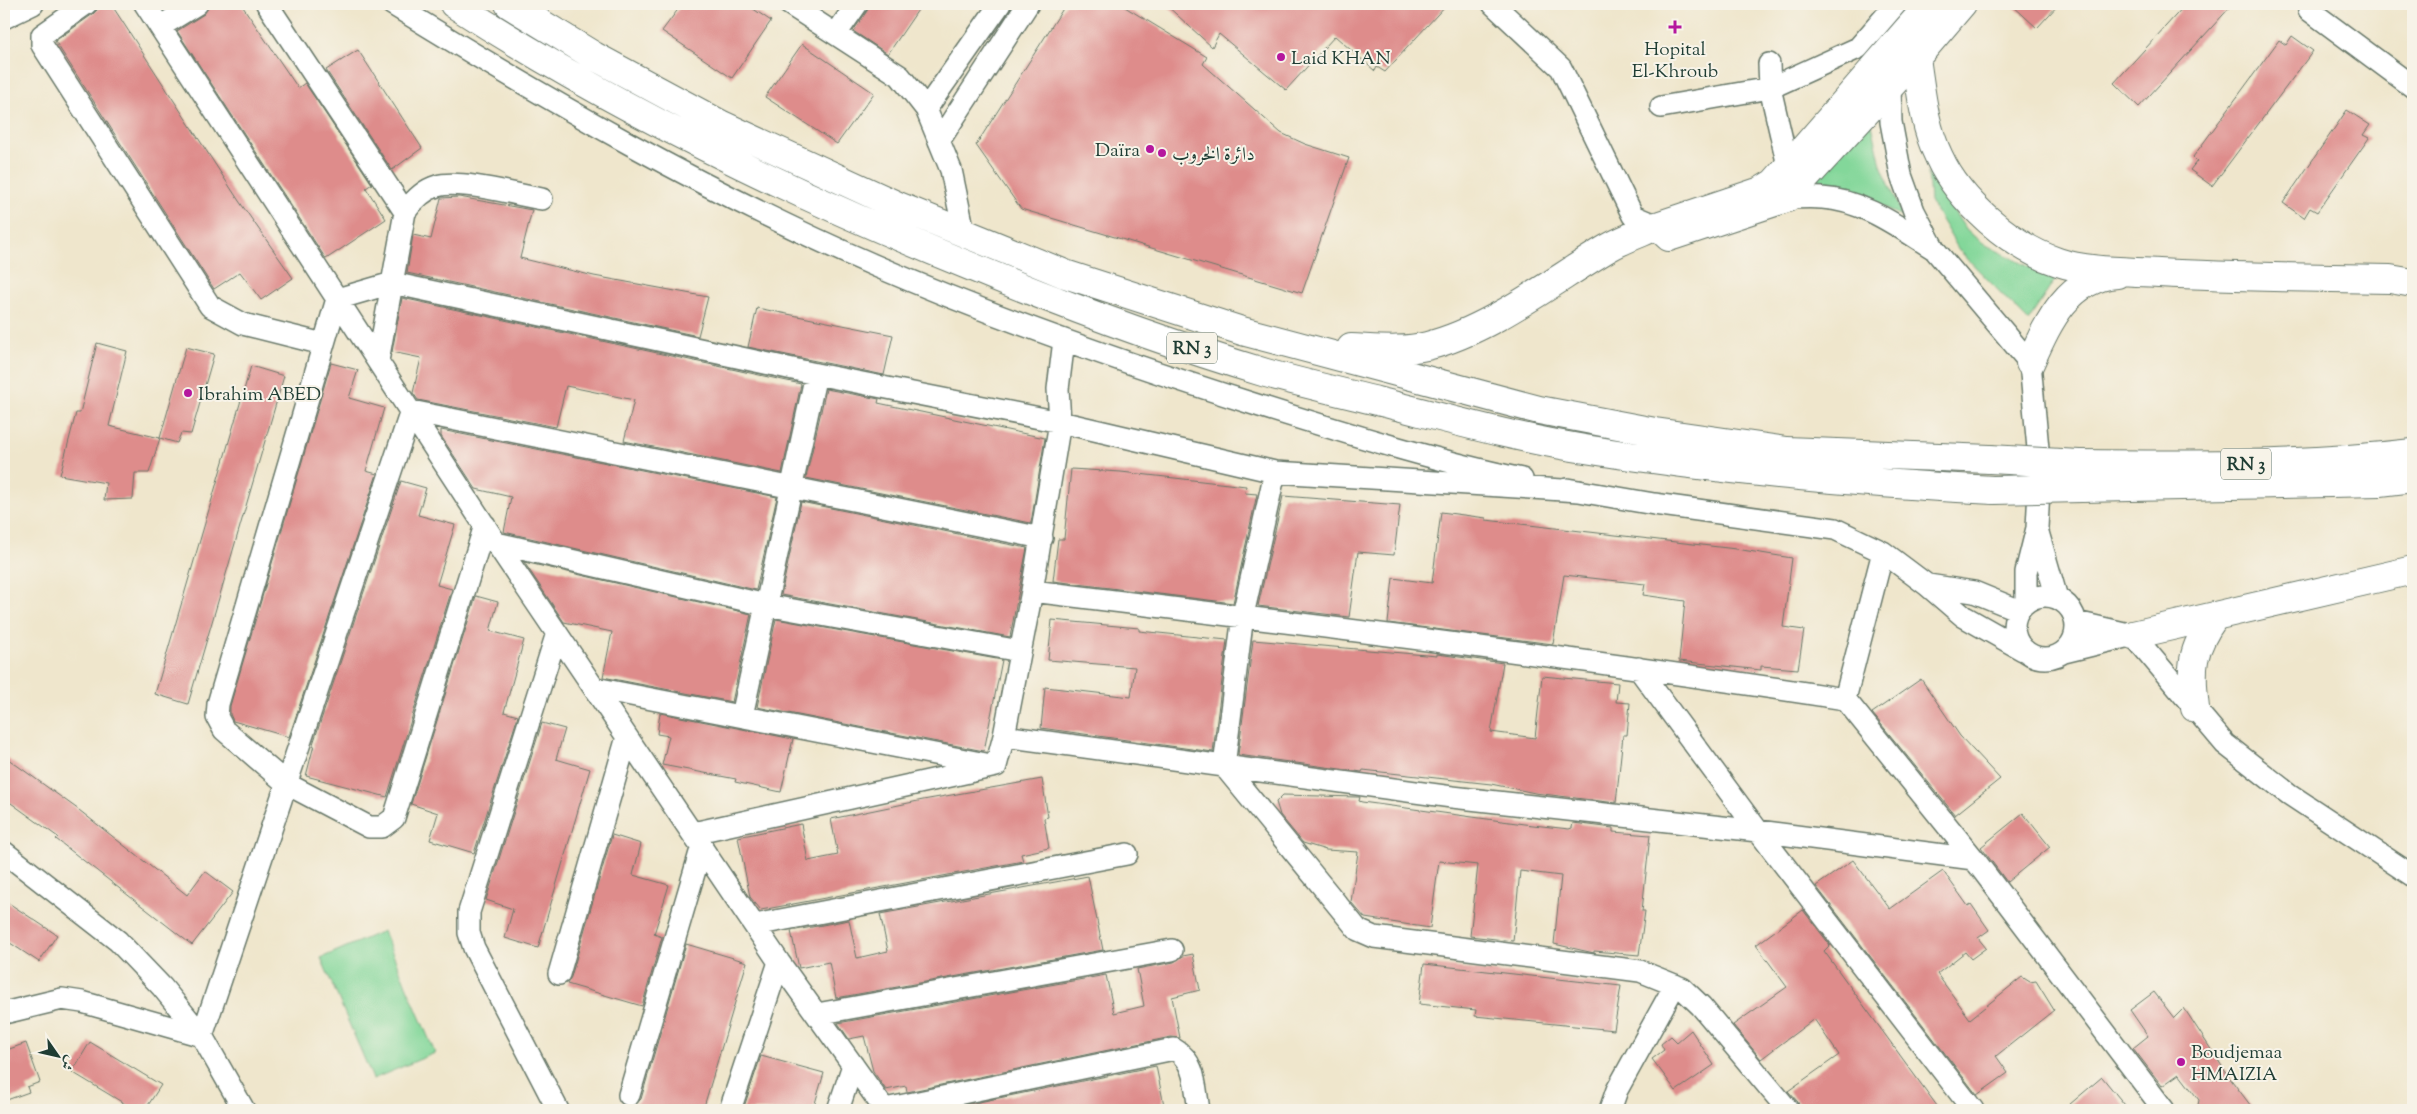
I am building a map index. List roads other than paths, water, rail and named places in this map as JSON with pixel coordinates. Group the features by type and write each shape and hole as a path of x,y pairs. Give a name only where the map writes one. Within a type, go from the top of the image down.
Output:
{"main road":[{"name":"RN 3","path":"454,4 619,103 748,170 866,224 1082,312 1266,373 1449,419 1580,449 1797,476 1893,485 1993,490 2080,476 2228,465 2379,457 2413,453"},
{"name":"RN 3","path":"509,4 594,56 722,125 898,206 1065,274 1242,331 1539,410 1655,432 1786,451 1990,458 2080,476 2380,482 2413,478"},
{"path":"1290,344 1391,350 1428,346 1469,330 1506,310 1610,246 1645,221 1761,191 1774,183 1792,182 1883,76 1930,4"},
{"path":"1883,76 1916,58 1962,4"},
{"path":"1916,58 1931,138 1939,159 1976,209 2004,232 2029,248 2058,262 2109,270 2390,279 2413,283"},
{"path":"2030,363 2059,305 2079,287 2095,278 2150,272"},
{"path":"2133,635 2413,570"},
{"path":"2195,708 2192,672 2196,647 2215,616"}],"street":[{"path":"4,18 33,4"},
{"path":"86,4 42,35 42,45 210,306 242,324 323,344"},
{"path":"145,4 496,543 698,839 779,962 885,1110 1174,1048 1190,1062 1199,1110"},
{"path":"161,26 197,4"},
{"path":"267,4 405,212"},
{"path":"392,4 517,81 774,218 876,266 1123,362 1377,443 1579,491"},
{"path":"789,4 900,76 926,109 951,170 964,232"},
{"path":"836,34 857,4"},
{"path":"926,109 1000,4"},
{"path":"940,141 1028,4"},
{"path":"1493,4 1562,68 1645,221"},
{"path":"1661,107 1770,88 1858,48 1896,4"},
{"path":"2309,10 2413,87"},
{"path":"1769,64 1770,88 1792,182 1823,198 1856,206 1892,223 1934,249"},
{"path":"1883,76 1901,175 1914,211 1934,249 2030,363 2040,470 2036,528 2026,572 2022,606 2014,620 2017,641 2023,650"},
{"path":"378,361 405,212 414,199 438,185 456,184 542,199"},
{"path":"337,299 392,283 816,374 1060,422 1275,472 1579,491 1835,529 1883,552 1927,585 1963,616 2032,656 2043,658 2054,656 2133,635"},
{"path":"337,299 218,710 217,716 224,730 287,784 369,827 382,827 394,818 485,524"},
{"path":"996,766 1004,736 1042,538 1060,422 1058,389 1064,340"},
{"path":"742,716 816,374"},
{"path":"202,1036 411,411"},
{"path":"411,411 1042,538"},
{"path":"1275,472 1243,615 1224,766 1358,930 1374,937 1640,971 1675,984 1701,1006 1788,1110"},
{"path":"2036,528 2057,598"},
{"path":"496,543 766,605 1020,651"},
{"path":"1846,699 1883,552"},
{"path":"1927,585 1974,592 2022,606 2041,596 2057,598 2069,608 2076,622 2071,644 2064,652"},
{"path":"1032,591 1243,615 1638,668 1846,699 1974,859 2164,1110"},
{"path":"2076,622 2133,635 2225,744 2289,794 2413,876"},
{"path":"557,633 469,912 469,933 474,948 558,1110"},
{"path":"1638,668 1758,831 1974,1110"},
{"path":"594,688 996,766"},
{"path":"1004,736 1452,797 1758,831 1974,859"},
{"path":"559,974 627,737"},
{"path":"698,839 996,766"},
{"path":"629,1095 698,839"},
{"path":"4,852 118,941 162,987 202,1036 244,1110"},
{"path":"755,926 1128,854"},
{"path":"817,1014 1172,950"},
{"path":"730,1110 779,962"},
{"path":"1610,1110 1617,1090 1675,984"},
{"path":"4,1012 39,1003 69,1000 202,1036"},
{"path":"838,1110 853,1065"}],"place":[{"name":"Hopital El-Khroub","path":"1675,27"},
{"name":"Laid KHAN","path":"1281,57"},
{"name":"Daïra","path":"1150,149"},
{"name":"دائرة الخروب","path":"1162,153"},
{"name":"Ibrahim ABED","path":"188,393"},
{"name":"Boudjemaa HMAIZIA","path":"2181,1062"}]}
